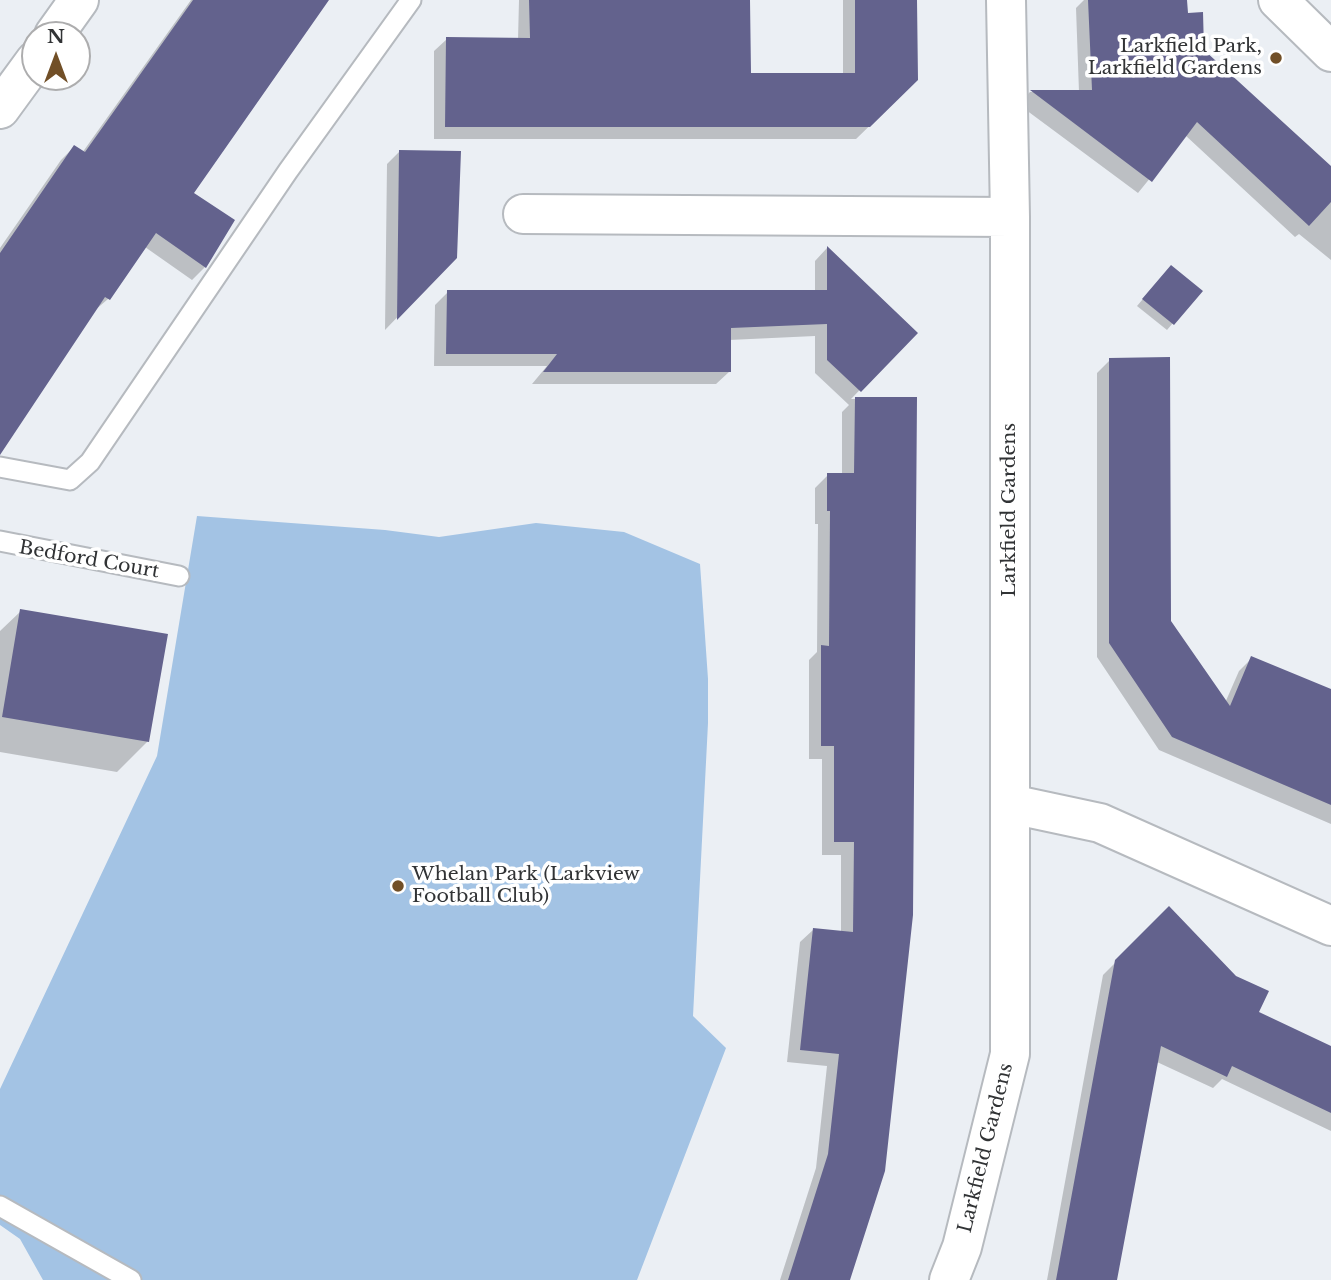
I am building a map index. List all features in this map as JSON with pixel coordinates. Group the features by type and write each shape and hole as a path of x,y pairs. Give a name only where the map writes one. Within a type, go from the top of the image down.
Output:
{"street":[{"path":"64,21 79,0"},
{"name":"Larkfield Gardens","path":"949,1280 962,1247 1010,1054 1010,217 1006,0"},
{"path":"1278,0 1331,52"},
{"path":"0,109 21,80"},
{"path":"523,214 1010,217"},
{"path":"1011,804 1100,822 1331,926"}],"lane":[{"path":"0,467 69,480 90,463 288,171 411,0"},
{"name":"Bedford Court","path":"0,541 179,576"},
{"path":"0,1206 131,1280"}],"shaded area":[{"name":"Whelan Park (Larkview Football Club)","path":"197,516 385,530 439,537 536,523 624,532 700,564 708,679 708,723 693,1016 726,1048 637,1280 43,1280 20,1239 0,1225 0,1089 157,756"}],"building":[{"path":"193,0 329,0 194,193 235,220 206,268 156,233 110,300 105,297 0,455 0,253 74,145 85,152"},
{"path":"529,0 750,0 751,73 855,73 855,0 917,0 918,80 870,127 445,127 446,37 530,38"},
{"path":"1088,0 1187,0 1188,13 1203,12 1204,50 1331,166 1331,202 1309,226 1197,122 1152,182 1030,90 1092,90"},
{"path":"399,150 461,151 457,258 397,320"},
{"path":"827,246 918,333 861,392 827,360 827,324 731,328 731,372 543,372 557,354 446,354 447,290 827,290"},
{"path":"1171,265 1203,291 1174,325 1142,299"},
{"path":"1170,357 1171,621 1230,706 1251,656 1331,689 1331,805 1172,737 1109,643 1109,358"},
{"path":"855,397 917,397 913,915 885,1171 850,1280 788,1280 828,1154 839,1054 800,1050 813,928 853,932 854,842 834,842 834,746 821,746 821,645 829,646 830,511 827,511 827,473 854,473"},
{"path":"20,609 168,634 149,742 2,717"},
{"path":"1169,906 1236,976 1269,991 1259,1012 1331,1046 1331,1113 1232,1066 1227,1077 1161,1046 1117,1280 1056,1280 1115,960"}],"place":[{"name":"Larkfield Park, Larkfield Gardens","path":"1276,58"},
{"name":"Whelan Park (Larkview Football Club)","path":"398,886"}]}
